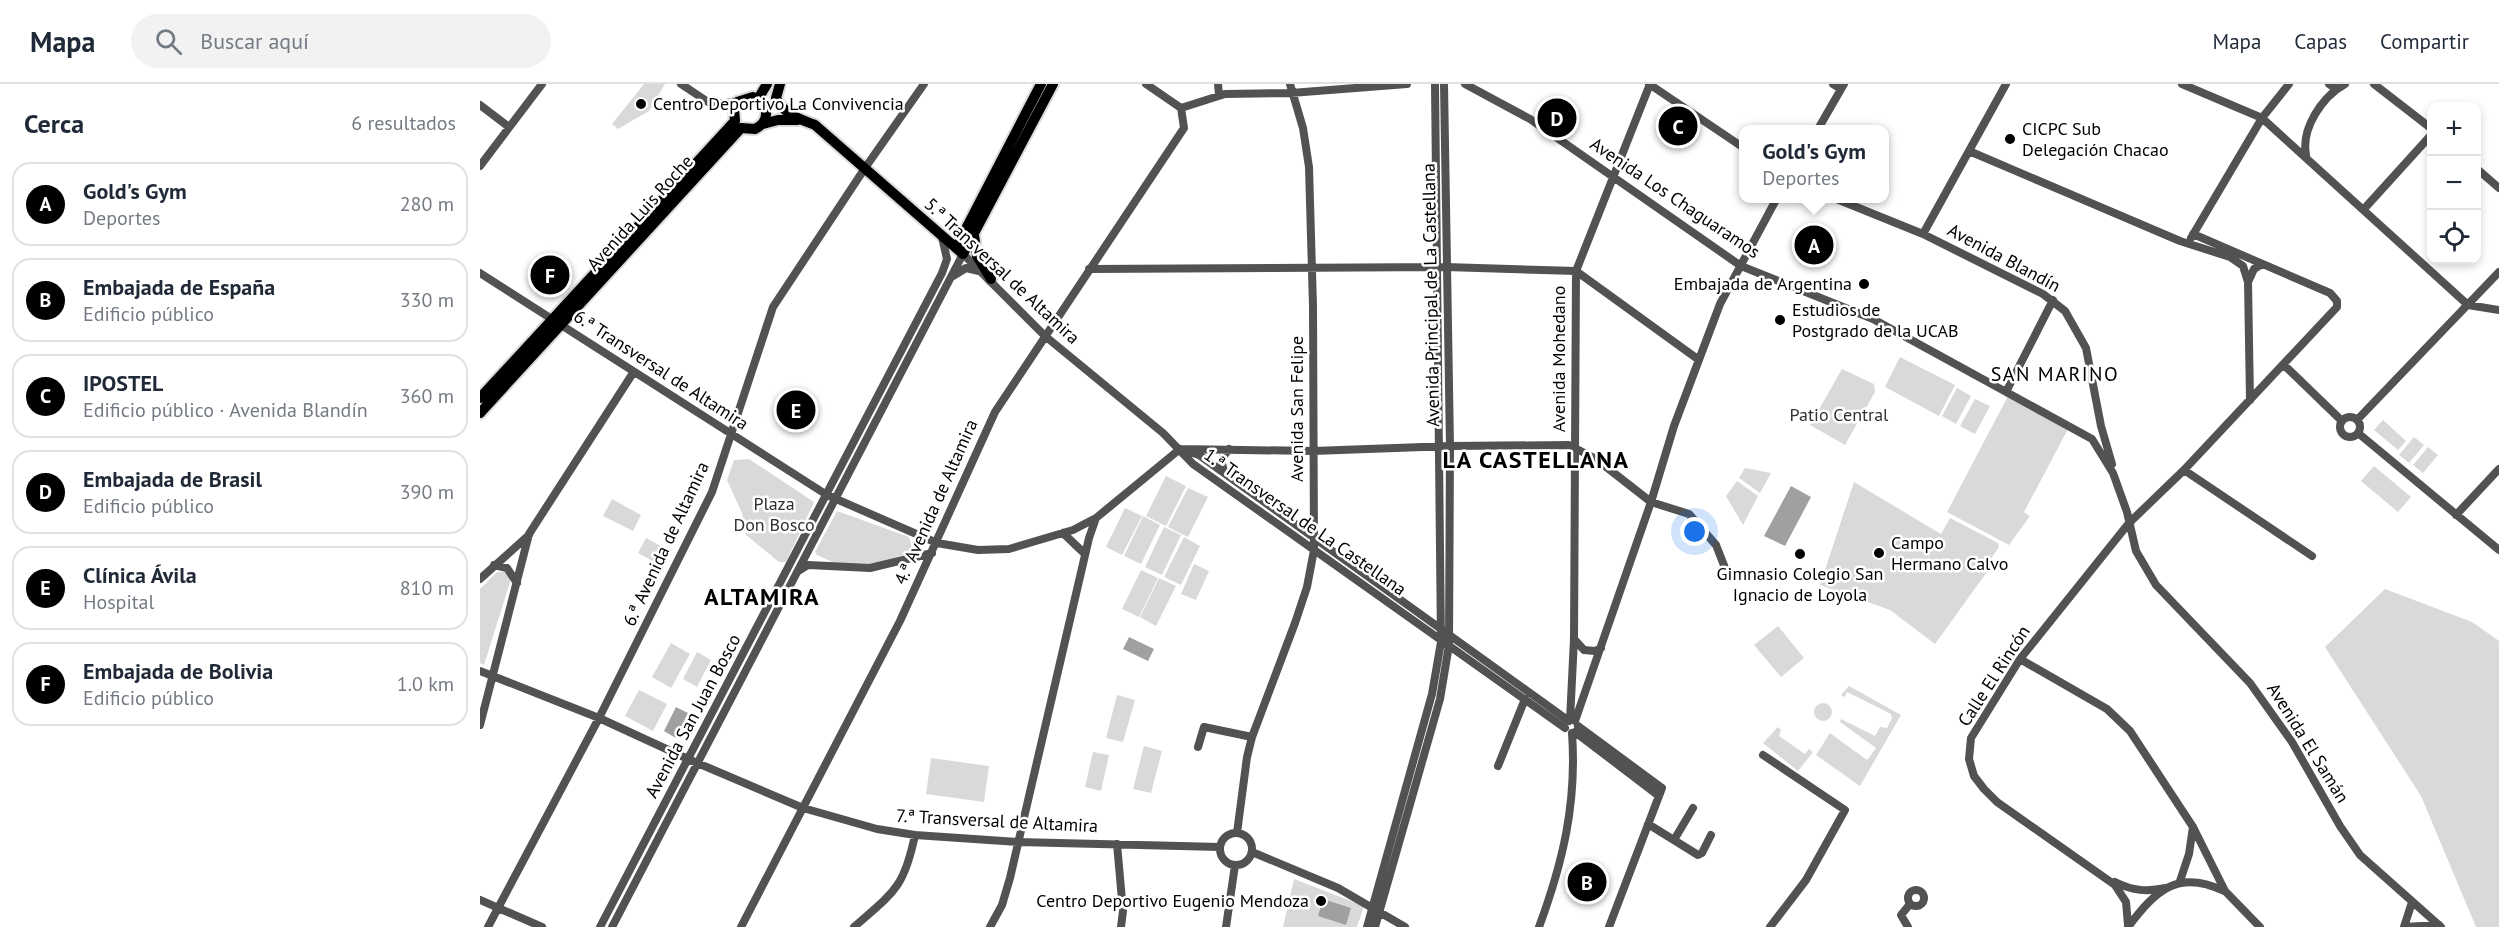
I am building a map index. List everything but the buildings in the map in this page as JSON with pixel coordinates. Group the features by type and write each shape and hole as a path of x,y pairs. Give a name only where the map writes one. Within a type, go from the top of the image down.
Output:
{"main road":[{"path":"758,99 767,84"},
{"name":"5.ª Transversal de Altamira","path":"780,84 776,98 781,108 800,120 815,125 936,229 959,255"},
{"name":"Avenida San Juan Bosco","path":"959,255 1041,84"},
{"name":"Avenida San Juan Bosco","path":"971,229 1053,84"},
{"path":"737,102 747,97 758,99 766,112 763,124 784,119 800,120"},
{"name":"Avenida Luis Roche","path":"480,413 556,322 735,121 734,109 737,102"},
{"name":"Avenida Luis Roche","path":"480,398 556,322 741,128 755,129 763,124"},
{"path":"936,229 955,234 971,229 977,256 991,279"}],"street":[{"path":"480,166 542,84"},
{"path":"681,84 711,104 737,102"},
{"name":"6.ª Avenida de Altamira","path":"488,927 599,718 712,492 773,307 924,84"},
{"path":"1146,84 1181,108 1218,95 1290,89 1407,84"},
{"path":"1218,84 1218,95"},
{"name":"Avenida Principal de La Castellana","path":"1375,927 1376,908 1445,637 1450,446 1434,84"},
{"name":"Avenida Principal de La Castellana","path":"1441,629 1439,446 1444,84"},
{"name":"Avenida Los Chaguaramos","path":"1465,84 1530,119 1741,266 1872,318 2007,390 2092,439 2113,473"},
{"path":"1650,84 1739,145"},
{"name":"Avenida Mohedano","path":"1539,927 1564,855 1572,784 1576,271 1650,84"},
{"path":"1923,234 2006,84"},
{"path":"2182,84 2262,118 2306,155 2468,305 2499,310"},
{"path":"2188,243 2262,118 2289,84"},
{"path":"2306,155 2306,136 2311,123 2332,87 2345,84"},
{"path":"2374,84 2427,125"},
{"path":"1820,125 1840,86"},
{"name":"Avenida San Felipe","path":"1237,833 1252,737 1307,587 1315,538 1312,267 1307,148 1290,89"},
{"path":"480,105 509,127"},
{"name":"4.ª Avenida de Altamira","path":"741,927 900,621 995,411 1184,128 1181,108"},
{"path":"2364,209 2427,140"},
{"path":"1969,151 2241,263 2246,269 2248,282 2250,400"},
{"path":"2481,172 2499,188"},
{"path":"1572,726 1651,502 1674,426 1720,304 1774,203"},
{"name":"Avenida Blandín","path":"1846,203 1923,234 2053,300 2074,324 2086,348 2101,426 2110,453 2113,473"},
{"name":"Avenida San Juan Bosco","path":"600,927 795,575 946,265 946,249 936,229"},
{"path":"2193,234 2262,264"},
{"name":"Avenida San Juan Bosco","path":"612,927 692,761 950,278 959,255"},
{"name":"5.ª Transversal de Altamira","path":"959,255 991,279 1045,336 1180,449"},
{"path":"2248,282 2254,269 2262,264"},
{"name":"Calle El Rincón","path":"2167,888 2138,890 2110,880 1997,802 1974,776 1969,759 1971,738 2020,659 2129,523 2184,470 2333,312 2337,301 2330,293 2262,264"},
{"path":"1089,269 1184,271 1312,267 1576,271 1700,360"},
{"path":"950,278 958,271 971,268 991,279"},
{"path":"2357,420 2499,272"},
{"name":"6.ª Transversal de Altamira","path":"480,273 633,373 831,497 937,543 978,550 1009,549 1063,533 1096,518 1180,449"},
{"path":"2007,390 2053,300"},
{"path":"2283,364 2342,421"},
{"path":"480,579 529,534 633,373"},
{"path":"2349,417 2357,420 2360,428 2358,433 2350,437 2344,435 2340,427 2342,421 2349,417"},
{"path":"2092,439 2101,426"},
{"path":"2358,433 2499,550"},
{"path":"1180,449 1313,451 1562,444 1596,459 1651,502 1689,514 1716,545 1727,573"},
{"name":"1.ª Transversal de La Castellana","path":"1180,449 1199,455 1226,474 1441,629 1449,645 1525,699 1572,726"},
{"name":"1.ª Transversal de La Castellana","path":"1180,449 1193,464 1314,550 1445,637 1572,726 1660,792 1648,824"},
{"path":"1226,474 1221,460 1228,449"},
{"path":"2456,515 2499,469"},
{"path":"2184,470 2312,556"},
{"name":"Avenida El Samán","path":"2113,473 2136,551 2156,585 2250,683 2292,742 2340,826 2360,855 2440,926"},
{"path":"990,927 1002,904 1085,554 1096,518"},
{"path":"1063,533 1085,554"},
{"path":"480,725 529,534"},
{"path":"795,575 808,565 870,567 932,553"},
{"path":"494,565 507,568 517,583"},
{"path":"1574,639 1584,650 1595,651 1601,648"},
{"name":"Avenida Principal de La Castellana","path":"1367,927 1376,908 1440,699 1449,645"},
{"path":"2020,659 2107,709 2130,731 2193,827 2224,891 2260,927"},
{"name":"7.ª Transversal de Altamira","path":"480,671 599,718 692,761 803,807 877,829 915,835 1018,842 1220,847"},
{"path":"1498,766 1525,699"},
{"path":"1198,747 1204,727 1252,737"},
{"path":"1763,755 1845,810 1806,880 1770,927"},
{"path":"1674,840 1693,808"},
{"path":"1609,927 1648,824 1698,855 1702,853 1711,835"},
{"path":"2180,881 2189,854 2193,827"},
{"path":"1237,833 1247,838 1251,852 1245,862 1235,865 1224,859 1220,847 1224,838 1237,833"},
{"path":"854,927 900,883 908,866 915,835"},
{"path":"1117,844 1123,911 1121,927"},
{"path":"1251,852 1310,874 1376,908 1405,927"},
{"path":"1226,927 1235,865"},
{"name":"Calle El Rincón","path":"2110,880 2126,902 2128,926"},
{"path":"2128,926 2167,888 2180,881 2201,882 2224,891"},
{"path":"480,900 542,927"},
{"path":"2412,902 2404,927 2440,926"},
{"path":"1908,927 1902,915 1910,904"}],"green space":[{"name":"Centro Deportivo La Convivencia","path":"644,84 665,84 649,111 618,129 612,124"},
{"path":"1900,357 1955,385 1939,416 1885,387"},
{"name":"Patio Central","path":"1842,369 1874,384 1875,392 1845,445 1810,425"},
{"path":"1957,388 1971,396 1956,424 1942,416"},
{"path":"2008,396 2069,427 2024,512 2030,516 2009,545 1947,512"},
{"path":"1975,399 1990,406 1975,434 1960,426"},
{"path":"2383,420 2406,441 2398,450 2374,430"},
{"path":"2414,437 2424,445 2409,463 2399,455"},
{"path":"2428,447 2438,455 2423,473 2413,465"},
{"name":"Plaza Don Bosco","path":"749,459 814,502 786,562 779,562 746,535 742,513 727,480 734,460"},
{"path":"2374,466 2411,497 2398,512 2361,481"},
{"path":"1745,468 1771,473 1760,493 1739,478"},
{"path":"1166,476 1186,486 1166,526 1146,516"},
{"path":"1737,481 1758,496 1743,525 1726,496"},
{"path":"1854,482 1941,534 1950,518 1998,543 1999,547 1986,566 1989,569 1935,644 1890,610 1820,585"},
{"path":"1188,488 1208,497 1188,537 1168,527"},
{"path":"612,499 641,515 633,531 603,516"},
{"path":"1125,508 1142,516 1122,555 1106,547"},
{"path":"837,511 909,537 913,552 868,565 839,565 817,555 815,552"},
{"path":"1143,516 1160,525 1141,564 1124,556"},
{"path":"1164,527 1181,535 1162,575 1145,567"},
{"path":"1184,537 1200,546 1181,585 1164,577"},
{"path":"646,538 670,551 662,566 638,553"},
{"path":"1194,564 1209,571 1196,600 1181,594"},
{"path":"1141,570 1158,578 1139,617 1122,609"},
{"path":"497,572 506,572 511,579 484,665 480,663 480,589"},
{"path":"1159,578 1176,586 1156,626 1140,617"},
{"path":"2385,589 2472,622 2499,641 2499,927 2476,927 2421,796 2325,647"},
{"path":"1778,626 1804,658 1781,677 1754,645"},
{"path":"671,643 690,654 671,688 652,677"},
{"path":"697,652 711,660 697,687 683,679"},
{"path":"1849,686 1901,715 1860,786 1816,755 1830,733 1867,760 1876,748 1840,722 1841,719 1875,736 1880,727 1887,728 1892,718 1891,714 1847,692 1845,697 1841,695"},
{"path":"639,690 667,704 653,731 625,716"},
{"path":"1117,695 1135,700 1123,742 1106,738"},
{"path":"1823,703 1829,706 1832,712 1829,718 1823,721 1817,718 1814,712 1817,706"},
{"path":"1778,727 1781,730 1779,736 1805,754 1809,749 1813,752 1798,771 1763,743"},
{"path":"1144,746 1162,751 1151,793 1133,789"},
{"path":"1093,752 1109,755 1101,791 1085,787"},
{"path":"931,758 989,766 984,802 926,794"},
{"name":"Centro Deportivo Eugenio Mendoza","path":"1294,879 1364,906 1357,927 1283,927"}],"shaded area":[{"path":"1791,486 1811,497 1785,546 1764,536"},
{"path":"1129,637 1154,649 1148,661 1123,649"},
{"path":"676,707 688,713 676,738 664,731"},
{"path":"1323,899 1351,908 1346,925 1318,916"}],"place":[{"name":"Centro Deportivo La Convivencia","path":"641,104"},
{"name":"Embajada de Brasil","path":"1557,118"},
{"name":"IPOSTEL","path":"1678,126"},
{"name":"CICPC Sub Delegación Chacao","path":"2010,139"},
{"name":"Gold's Gym","path":"1814,245"},
{"name":"Embajada de Bolivia","path":"550,275"},
{"name":"Embajada de Argentina","path":"1864,284"},
{"name":"Estudios de Postgrado de la UCAB","path":"1780,320"},
{"name":"Clínica Ávila","path":"796,410"},
{"name":"Campo Hermano Calvo","path":"1879,553"},
{"name":"Gimnasio Colegio San Ignacio de Loyola","path":"1800,554"},
{"name":"Embajada de España","path":"1587,882"},
{"name":"Centro Deportivo Eugenio Mendoza","path":"1321,901"}],"district":[{"name":"SAN MARINO","path":"2055,374"},
{"name":"LA CASTELLANA","path":"1536,460"},
{"name":"ALTAMIRA","path":"762,597"}]}
